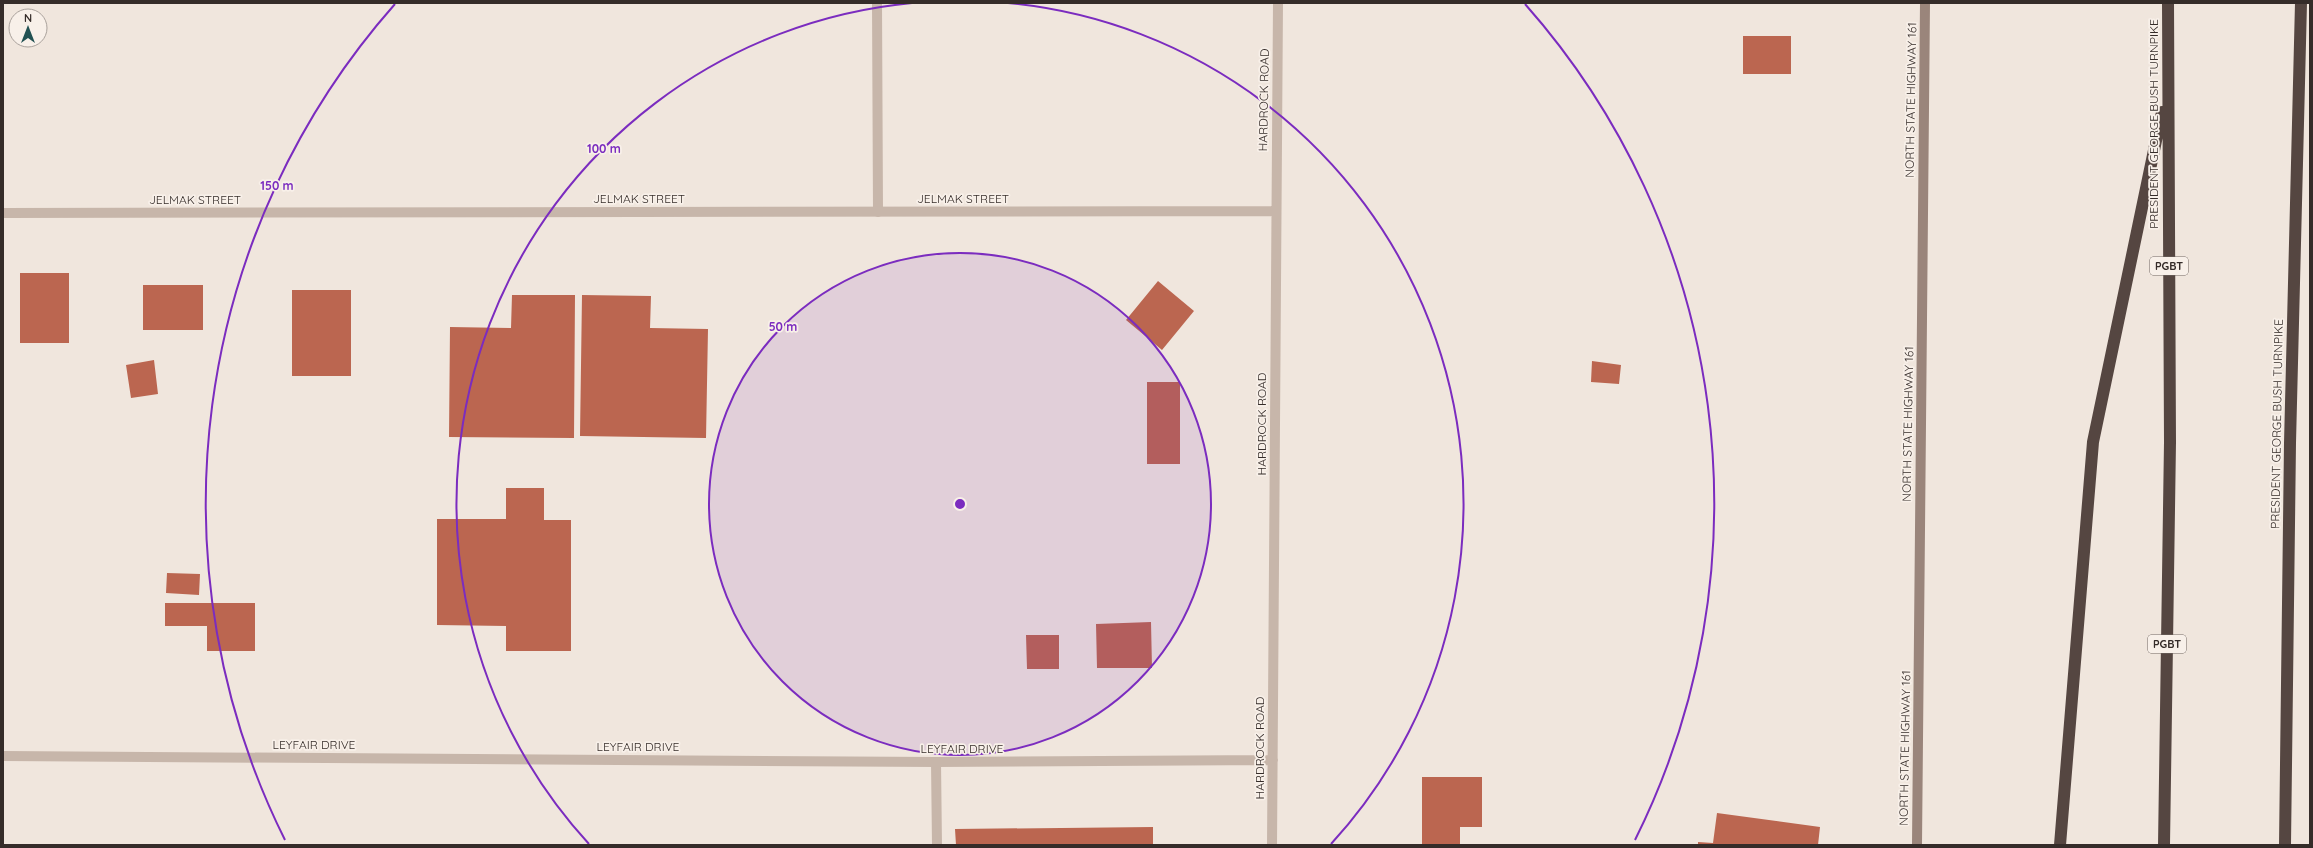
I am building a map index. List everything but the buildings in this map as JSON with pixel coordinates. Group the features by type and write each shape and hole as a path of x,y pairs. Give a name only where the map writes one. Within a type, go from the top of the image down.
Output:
{"highway":[{"name":"PRESIDENT GEORGE BUSH TURNPIKE","path":"2164,845 2170,442 2167,89 2168,3"},
{"name":"PRESIDENT GEORGE BUSH TURNPIKE","path":"2285,845 2290,444 2301,3"},
{"path":"2060,845 2094,442 2167,89"}],"main road":[{"name":"NORTH STATE HIGHWAY 161","path":"1917,845 1925,3"}],"street":[{"path":"877,3 878,212"},
{"name":"HARDROCK ROAD","path":"1272,845 1278,3"},
{"name":"JELMAK STREET","path":"3,213 1276,211"},
{"name":"LEYFAIR DRIVE","path":"3,756 936,762 1273,760"},
{"path":"936,762 937,845"}]}
